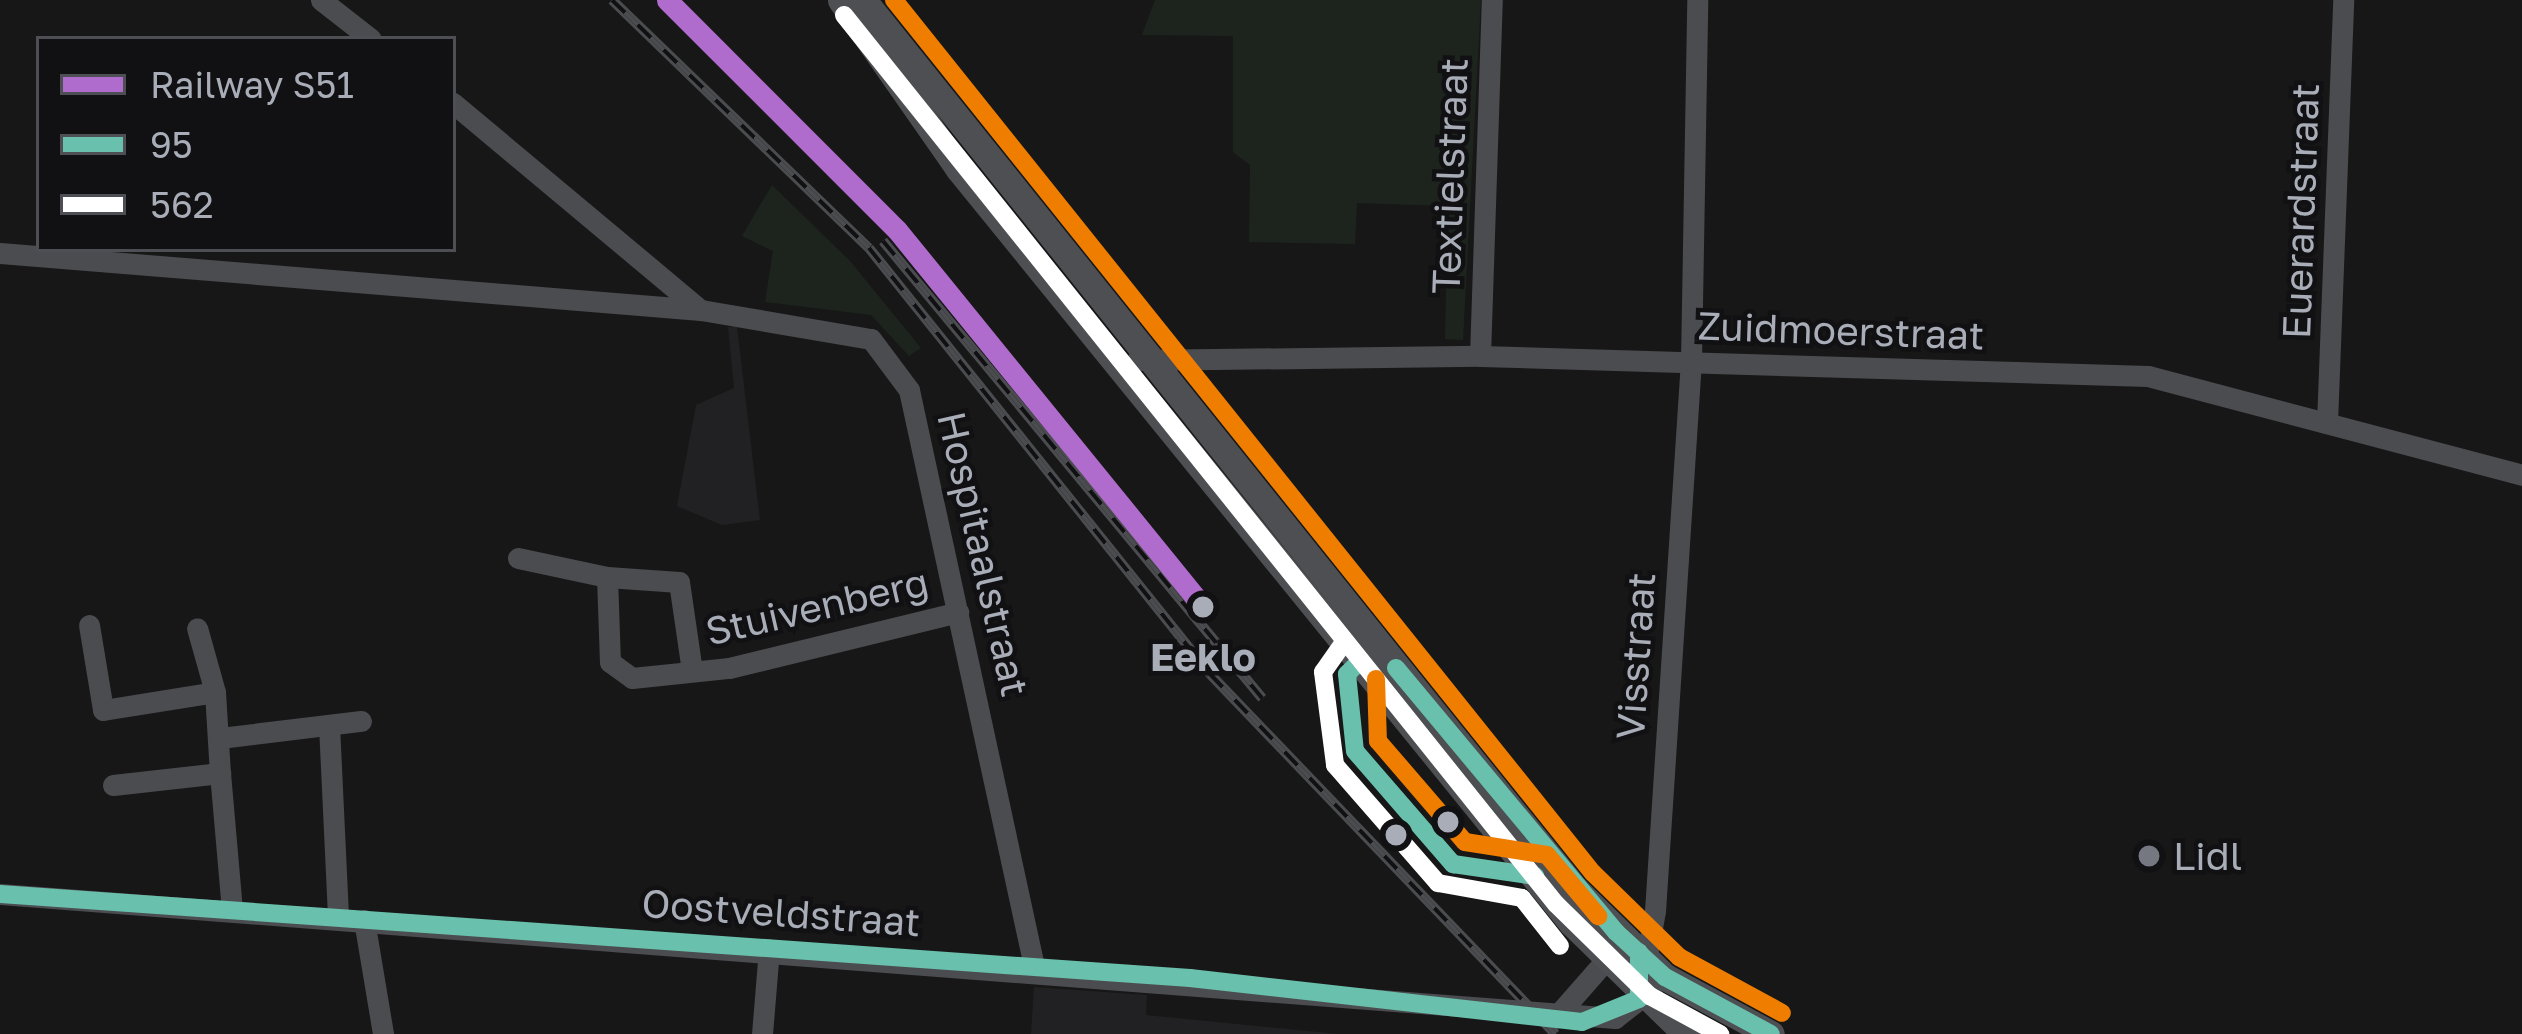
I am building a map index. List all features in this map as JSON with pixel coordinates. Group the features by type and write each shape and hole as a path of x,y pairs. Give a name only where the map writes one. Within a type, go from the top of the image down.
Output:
{"main road":[{"path":"842,0 958,168 1133,363 1575,889 1639,952 1771,1034"},
{"path":"863,0 1133,363 1604,962 1639,999 1686,1034"}],"street":[{"path":"322,0 367,36"},
{"name":"Textielstraat","path":"1480,356 1492,0"},
{"name":"Visstraat","path":"1639,952 1655,911 1690,361 1697,0"},
{"name":"Euerardstraat","path":"2327,423 2343,0"},
{"path":"456,106 701,310"},
{"name":"Hospitaalstraat","path":"0,253 701,310 852,331 888,354 908,390 1034,966"},
{"name":"Zuidmoerstraat","path":"1133,363 1480,356 2148,376 2522,474"},
{"name":"Stuivenberg","path":"518,557 607,577 679,582 692,671"},
{"name":"Stuivenberg","path":"607,577 616,676 692,671 958,612"},
{"path":"89,625 103,710 214,692"},
{"path":"197,628 220,738 232,911"},
{"path":"220,738 361,721"},
{"path":"329,725 338,918"},
{"path":"113,785 220,773"},
{"name":"Oostveldstraat","path":"0,893 1034,966 1555,1018 1606,1021 1639,999"},
{"path":"364,920 383,1034"},
{"path":"762,1034 769,949"},
{"path":"1555,1018 1604,962 1639,952 1639,999"}],"shaded area":[{"path":"1155,0 1481,0 1463,340 1445,339 1448,206 1357,203 1355,244 1249,242 1250,165 1233,152 1233,36 1142,35"},
{"path":"772,185 850,261 921,348 909,356 871,315 765,302 773,251 742,236"},
{"path":"728,327 737,327 760,520 722,525 677,506 696,405 734,388"},
{"path":"1034,987 1147,995 1146,1015 1338,1034 1031,1034"}],"railway":[{"path":"612,0 869,248 1210,674 1555,1034"},
{"path":"883,241 1262,698"}],"rail line":[{"name":"S51","path":"667,0 897,230 1206,610"}],"transit line":[{"path":"894,0 1593,873 1679,957 1782,1013"},
{"name":"562","path":"844,15 1556,904 1650,996 1720,1034"},
{"name":"562","path":"1342,645 1323,672 1335,765 1438,883 1522,898 1560,946"},
{"name":"95","path":"1359,662 1347,674 1355,751 1453,864 1535,876"},
{"name":"95","path":"1396,668 1616,932 1665,977 1771,1034"},
{"path":"1376,679 1378,741 1465,842 1547,855 1598,916"},
{"name":"95","path":"0,894 1190,978 1582,1022 1639,999 1639,952"}],"place":[{"name":"Eeklo","path":"1203,607"},
{"name":"Lidl","path":"2149,856"}]}
